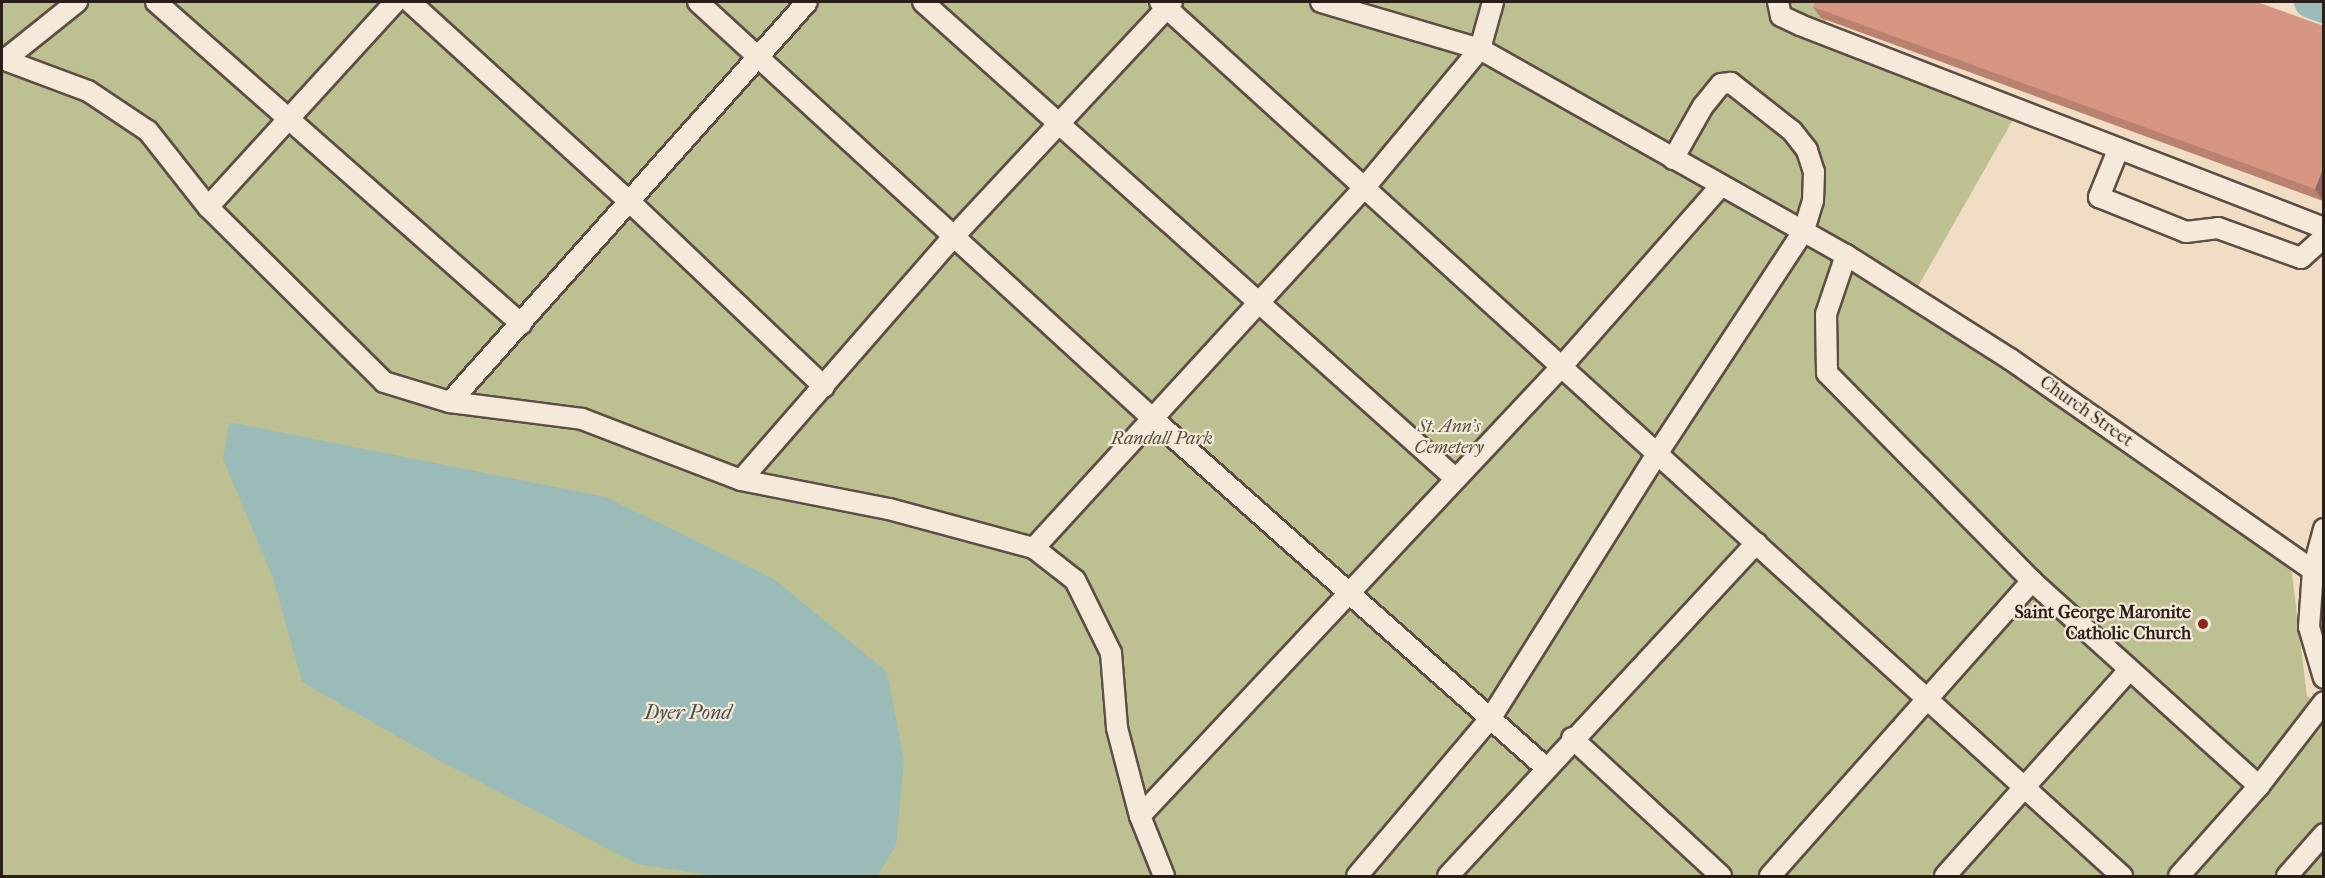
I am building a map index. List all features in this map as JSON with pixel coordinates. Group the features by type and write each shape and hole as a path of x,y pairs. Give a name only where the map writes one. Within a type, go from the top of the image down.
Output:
{"street":[{"path":"4,59 77,2"},
{"path":"156,2 521,324"},
{"path":"208,207 395,2"},
{"path":"410,2 630,202 824,387"},
{"path":"698,2 955,235 1152,418 1347,593 1492,716 1545,767"},
{"path":"450,402 630,202 756,55 807,2"},
{"path":"923,2 1456,479"},
{"name":"Church Street","path":"1321,2 1480,49 1721,186 1804,230 2010,359 2318,572"},
{"path":"1034,548 1365,187 1480,49 1493,2"},
{"path":"1778,2 1781,16 1800,25 2118,150 2322,238 2301,258 2218,228 2186,232 2099,197 2118,150"},
{"path":"741,480 955,235 1061,125 1167,4 1365,187 1563,365 1657,454 2122,876"},
{"path":"4,59 88,91 148,131 208,207 384,382 450,402 582,419 741,480 889,509 1034,548 1075,580 1111,653 1117,728 1140,816 1164,876"},
{"path":"1357,876 1492,716 1657,454 1804,230 1813,201 1814,172 1807,150 1784,123 1731,83 1721,84 1703,106 1673,159"},
{"path":"1140,816 1563,365 1721,186"},
{"path":"1846,255 1826,314 1827,373 2032,580 2259,786"},
{"path":"2324,529 2309,627 2324,678"},
{"path":"1448,876 1545,767 1756,543"},
{"path":"1770,876 2032,580"},
{"path":"1945,876 2129,670"},
{"path":"2179,876 2259,786 2324,702"},
{"path":"1572,738 1721,876"},
{"path":"2288,876 2324,834"}],"green space":[{"name":"St. Ann's Cemetery","path":"2,2 1832,2 1824,28 2023,102 1912,297 2290,558 2307,696 2323,708 2323,876 2,876"}],"water":[{"name":"Dyer Pond","path":"229,422 606,497 774,579 887,672 904,761 896,845 877,876 715,876 637,864 444,763 302,682 273,578 223,459"}],"building":[{"path":"1815,2 2257,2 2324,26 2324,165 2315,189 1813,7"}],"waterway":[{"path":"2310,2 2324,7"}],"place":[{"name":"Saint George Maronite Catholic Church","path":"2203,624"}],"park label":[{"name":"Randall Park","path":"1162,439"}]}
